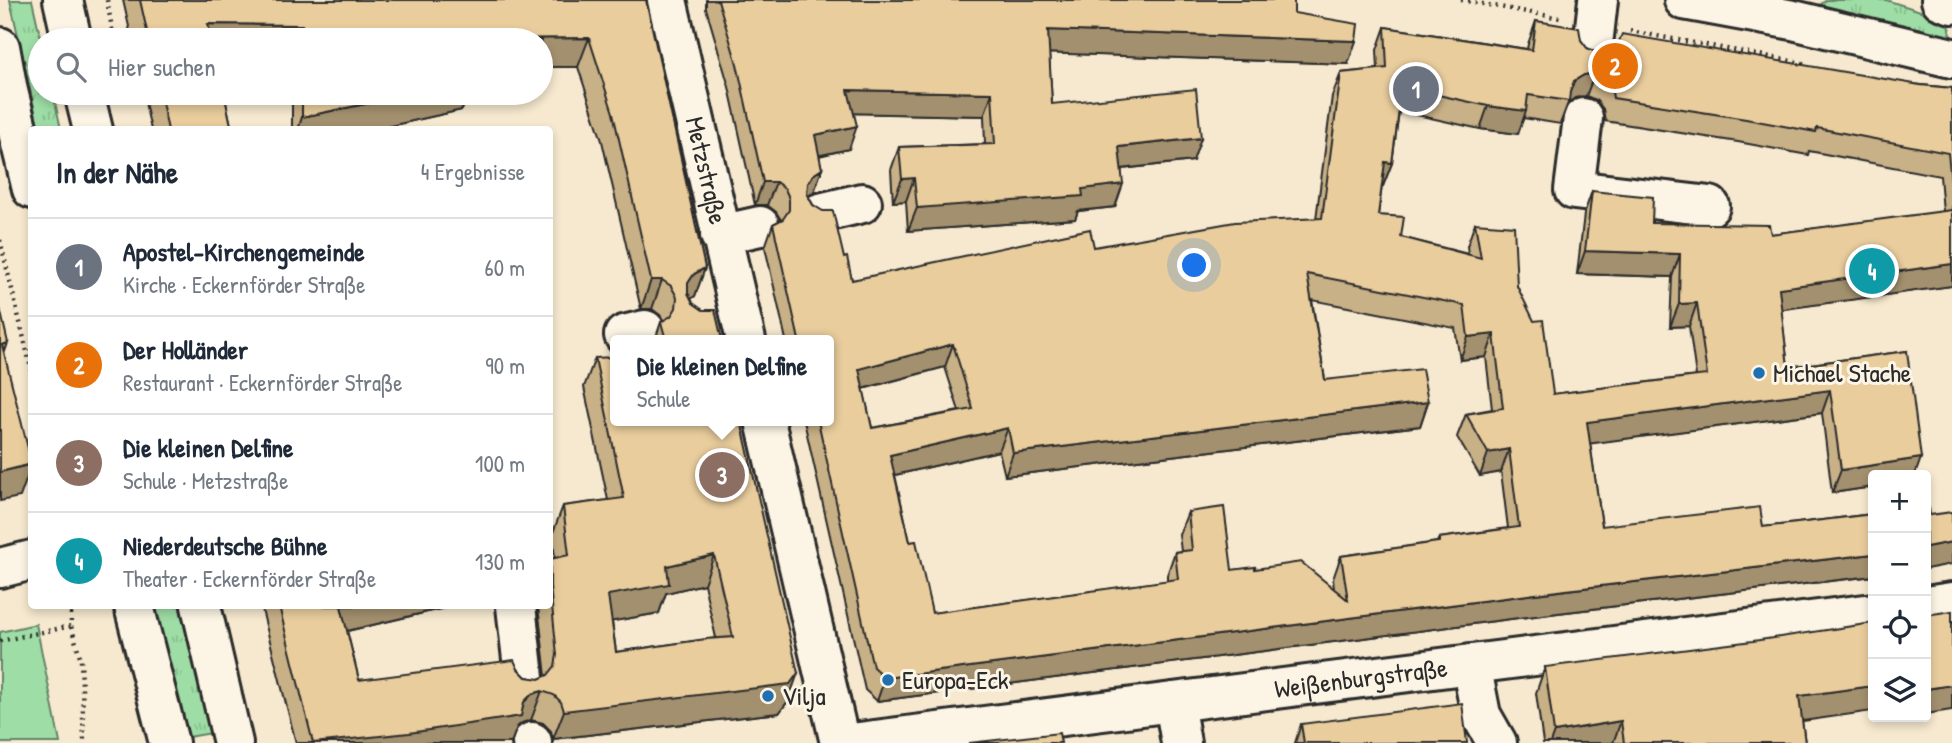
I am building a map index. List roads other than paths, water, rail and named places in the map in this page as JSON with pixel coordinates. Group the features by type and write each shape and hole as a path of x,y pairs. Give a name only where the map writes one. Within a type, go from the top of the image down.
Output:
{"street":[{"path":"63,0 69,28"},
{"name":"Metzstraße","path":"667,0 720,235 731,322"},
{"path":"1684,0 1759,6 1793,20 1952,58"},
{"path":"1941,0 1952,4"},
{"path":"0,47 28,173"},
{"path":"87,105 92,126"},
{"path":"1583,118 1574,190 1710,206"},
{"path":"820,213 862,203"},
{"path":"720,235 760,226"},
{"path":"766,426 840,743"},
{"path":"0,568 28,562"},
{"path":"1931,605 1952,602"},
{"path":"135,609 169,743"},
{"path":"202,609 233,743"},
{"path":"516,609 525,686"},
{"name":"Weißenburgstraße","path":"851,743 1095,728 1174,702 1868,614"},
{"path":"1471,664 1481,715 1497,743"},
{"path":"1174,702 1181,743"}],"place":[{"name":"Der Holländer","path":"1615,66"},
{"name":"Apostel-Kirchengemeinde","path":"1416,89"},
{"name":"Niederdeutsche Bühne","path":"1872,271"},
{"name":"Michael Stache","path":"1759,373"},
{"name":"Die kleinen Delfine","path":"722,475"},
{"name":"Europa-Eck","path":"888,680"},
{"name":"Vilja","path":"768,696"}]}
